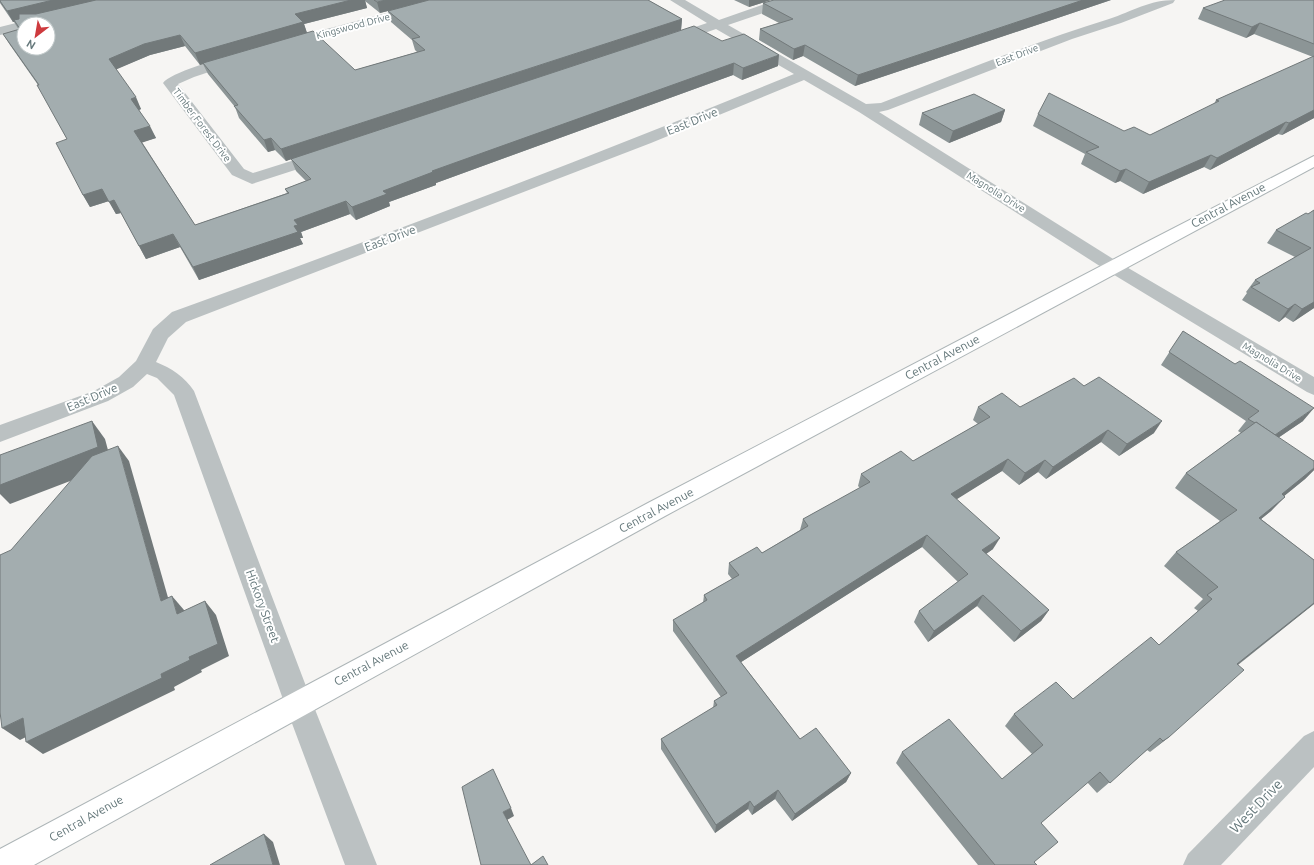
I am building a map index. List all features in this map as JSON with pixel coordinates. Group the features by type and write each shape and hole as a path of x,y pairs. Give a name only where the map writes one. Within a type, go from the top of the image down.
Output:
{"street":[{"name":"Kingswood Drive","path":"281,46 450,0"},
{"name":"Magnolia Drive","path":"676,0 864,109 1112,266 1314,387"},
{"path":"659,44 788,0"},
{"name":"East Drive","path":"864,109 883,107 1067,36 1117,20 1169,0"},
{"path":"0,31 16,27"},
{"name":"Timber Forest Drive","path":"244,56 188,74 170,83 238,172 252,179 335,152"},
{"name":"East Drive","path":"0,434 101,396 126,382 144,365 160,334 179,317 330,262 646,140 806,74"},
{"name":"Central Avenue","path":"2,865 298,702 1112,266 1314,161"},
{"name":"Hickory Street","path":"144,365 164,374 183,391 298,702 361,865"},
{"name":"West Drive","path":"1199,865 1314,746"}],"building":[{"path":"0,0 53,0 7,11"},
{"path":"96,0 351,0 295,14 303,22 195,53 180,35 144,44 109,59 136,97 131,99 150,126 134,131 195,225 289,193 285,189 311,179 291,159 694,26 722,41 744,34 779,55 743,68 734,63 432,171 433,172 383,191 387,194 352,207 346,201 294,220 298,225 294,226 298,232 193,267 173,234 139,246 114,200 109,202 102,189 83,195 56,143 67,139 37,85 39,85 19,56 56,56 56,16 19,16 19,14 36,14"},
{"path":"374,0 386,0 377,2"},
{"path":"429,0 648,0 682,19 281,149 271,138 264,140 234,106 238,105 203,63 313,31 355,70 425,50 412,39 420,37 388,11"},
{"path":"774,0 1083,0 858,75 805,45 794,49 760,29 793,19 763,3"},
{"path":"1225,0 1314,0 1314,44 1260,23 1252,27 1203,8"},
{"path":"16,30 16,52 3,34"},
{"path":"1314,56 1314,110 1289,123 1286,122 1217,158 1211,155 1149,182 1126,169 1120,171 1086,152 1099,147 1038,114 1049,93 1124,131 1134,127 1150,135 1219,101 1216,100"},
{"path":"974,94 1005,110 953,131 922,113"},
{"path":"1314,210 1314,302 1302,309 1295,304 1288,309 1251,287 1260,283 1255,280 1311,248 1276,230"},
{"path":"1183,331 1235,364 1240,361 1314,408 1275,435 1256,422 1255,423 1248,419 1259,411 1169,352"},
{"path":"1099,377 1162,421 1127,444 1108,430 1053,467 1045,460 1025,473 1008,459 951,494 1000,538 982,550 1049,610 1021,631 983,595 934,631 919,611 968,574 927,535 736,656 800,739 816,728 851,773 795,814 778,790 754,807 750,801 716,825 661,739 717,705 714,701 727,693 673,620 707,600 704,595 739,575 729,563 757,547 762,553 808,526 803,519 870,482 861,474 901,451 913,461 990,417 978,407 1002,393 1020,407 1074,378 1084,386"},
{"path":"92,421 98,447 0,485 0,455"},
{"path":"1256,422 1314,461 1314,468 1282,494 1285,497 1259,518 1314,560 1314,603 1237,664 1244,670 1169,737 1163,741 1160,738 1110,783 1100,772 1041,823 1058,842 1034,862 1037,865 995,865 902,752 949,719 1002,779 1043,745 1014,714 1056,682 1073,699 1151,637 1159,645 1212,599 1207,595 1218,587 1176,552 1237,510 1186,473"},
{"path":"118,446 161,601 172,596 177,614 205,601 218,644 189,657 190,660 161,674 162,678 26,742 23,718 2,728 0,712 0,555 11,550 92,456"},
{"path":"493,769 511,808 503,812 531,865 481,865 462,787"},
{"path":"264,834 273,865 210,865"},
{"path":"543,856 548,865 531,865"}]}
